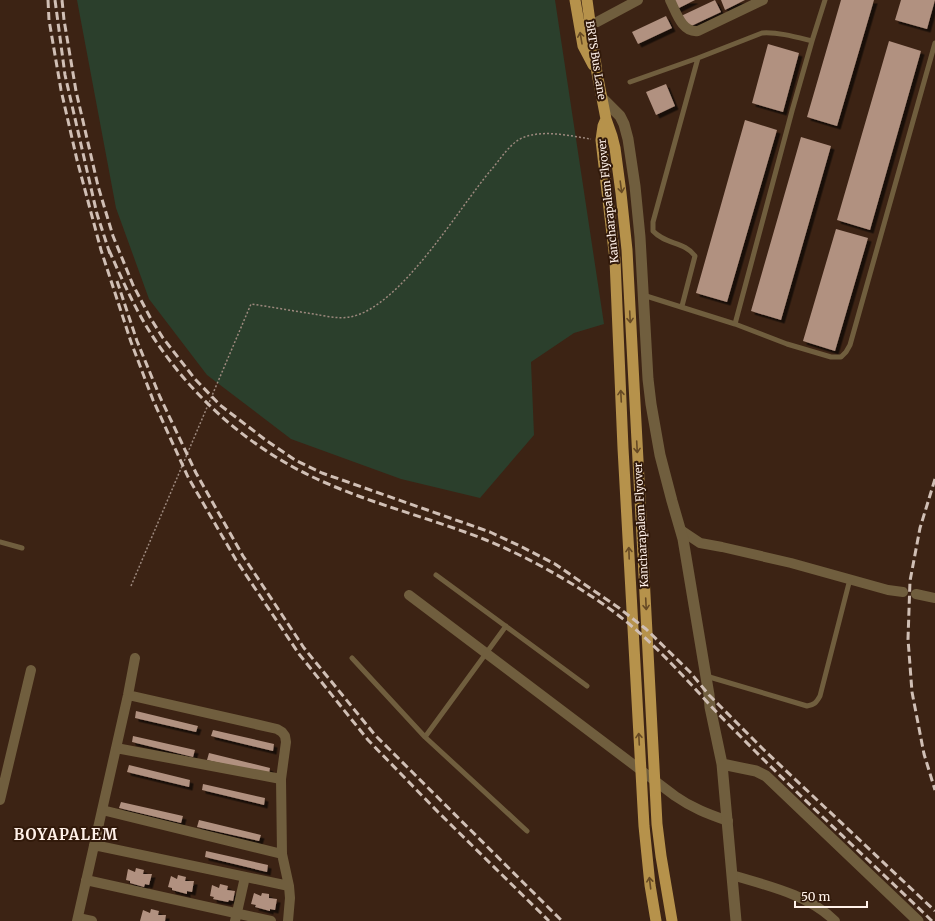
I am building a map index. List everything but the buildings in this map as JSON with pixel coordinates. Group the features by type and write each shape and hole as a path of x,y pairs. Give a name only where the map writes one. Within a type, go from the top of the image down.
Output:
{"main road":[{"path":"575,0 583,46 596,73"},
{"name":"BRTS Bus Lane","path":"587,0 596,73 606,119"},
{"path":"594,0 601,44 596,73"},
{"name":"Kancharapalem Flyover","path":"606,119 603,126 602,145 615,260 623,448 644,826 650,885 656,921"},
{"name":"Kancharapalem Flyover","path":"606,119 615,148 622,193 627,250 657,824 672,921"}],"street":[{"path":"597,22 638,0"},
{"path":"670,0 685,27 693,32 763,0"},
{"path":"602,98 620,116 628,139 635,186 640,237 648,380 651,404 664,470 682,531 710,707 722,764 736,921"},
{"path":"682,531 700,544 756,554 851,578 888,590 903,592"},
{"path":"685,554 700,544"},
{"path":"916,594 935,598"},
{"path":"409,596 689,806 728,821"},
{"path":"92,921 77,920 135,658"},
{"path":"0,800 31,670"},
{"path":"128,695 277,729 286,736 281,779 282,854 290,898 288,921"},
{"path":"116,748 281,779"},
{"path":"722,764 744,767 766,776 918,921"},
{"path":"102,810 282,854"},
{"path":"94,846 289,886"},
{"path":"732,875 796,896 820,908 835,921"},
{"path":"236,917 245,878"},
{"path":"86,880 236,917 271,921"}],"lane":[{"path":"735,324 792,111 825,0"},
{"path":"630,82 762,33 770,32 812,41"},
{"path":"643,295 682,306 735,324 787,344 831,357 841,358 850,345 935,43"},
{"path":"682,306 695,256 690,249 659,238 653,231 653,222 698,58"},
{"path":"0,542 22,548"},
{"path":"436,574 587,686"},
{"path":"706,676 806,706 813,705 817,702 820,696 851,578"},
{"path":"425,737 506,626"},
{"path":"352,658 425,737 527,831"}],"path":[{"path":"131,586 251,304 334,317 359,315 372,308 411,273 427,254 475,189 509,148 521,139 532,135 545,134 602,145"}],"green space":[{"path":"77,0 555,0 604,324 574,333 531,362 534,435 480,498 401,479 291,439 207,375 149,299 116,208"}],"railway":[{"path":"48,0 49,20 61,90 77,160 101,250 131,342 153,400 188,477 236,560 299,654 368,740 438,812 549,921"},
{"path":"55,0 65,75 97,214 110,254"},
{"path":"62,0 76,91 98,186 113,236 133,285 151,319 163,338 195,379 220,405 267,441 295,460 322,473 490,532 555,564 619,608 646,629 690,672 709,695 763,749 935,911"},
{"path":"109,250 135,306 161,349 198,394 241,433 291,466 317,479 358,496 465,532 519,555 566,580 610,609 637,630 662,654 720,716 777,773 932,921"},
{"path":"117,281 137,341 160,397 196,473 243,556 304,648 375,735 562,921"},
{"path":"935,479 920,528 910,581 908,639 912,692 924,754 935,790"}],"district":[{"name":"BOYAPALEM","path":"66,835"}]}
